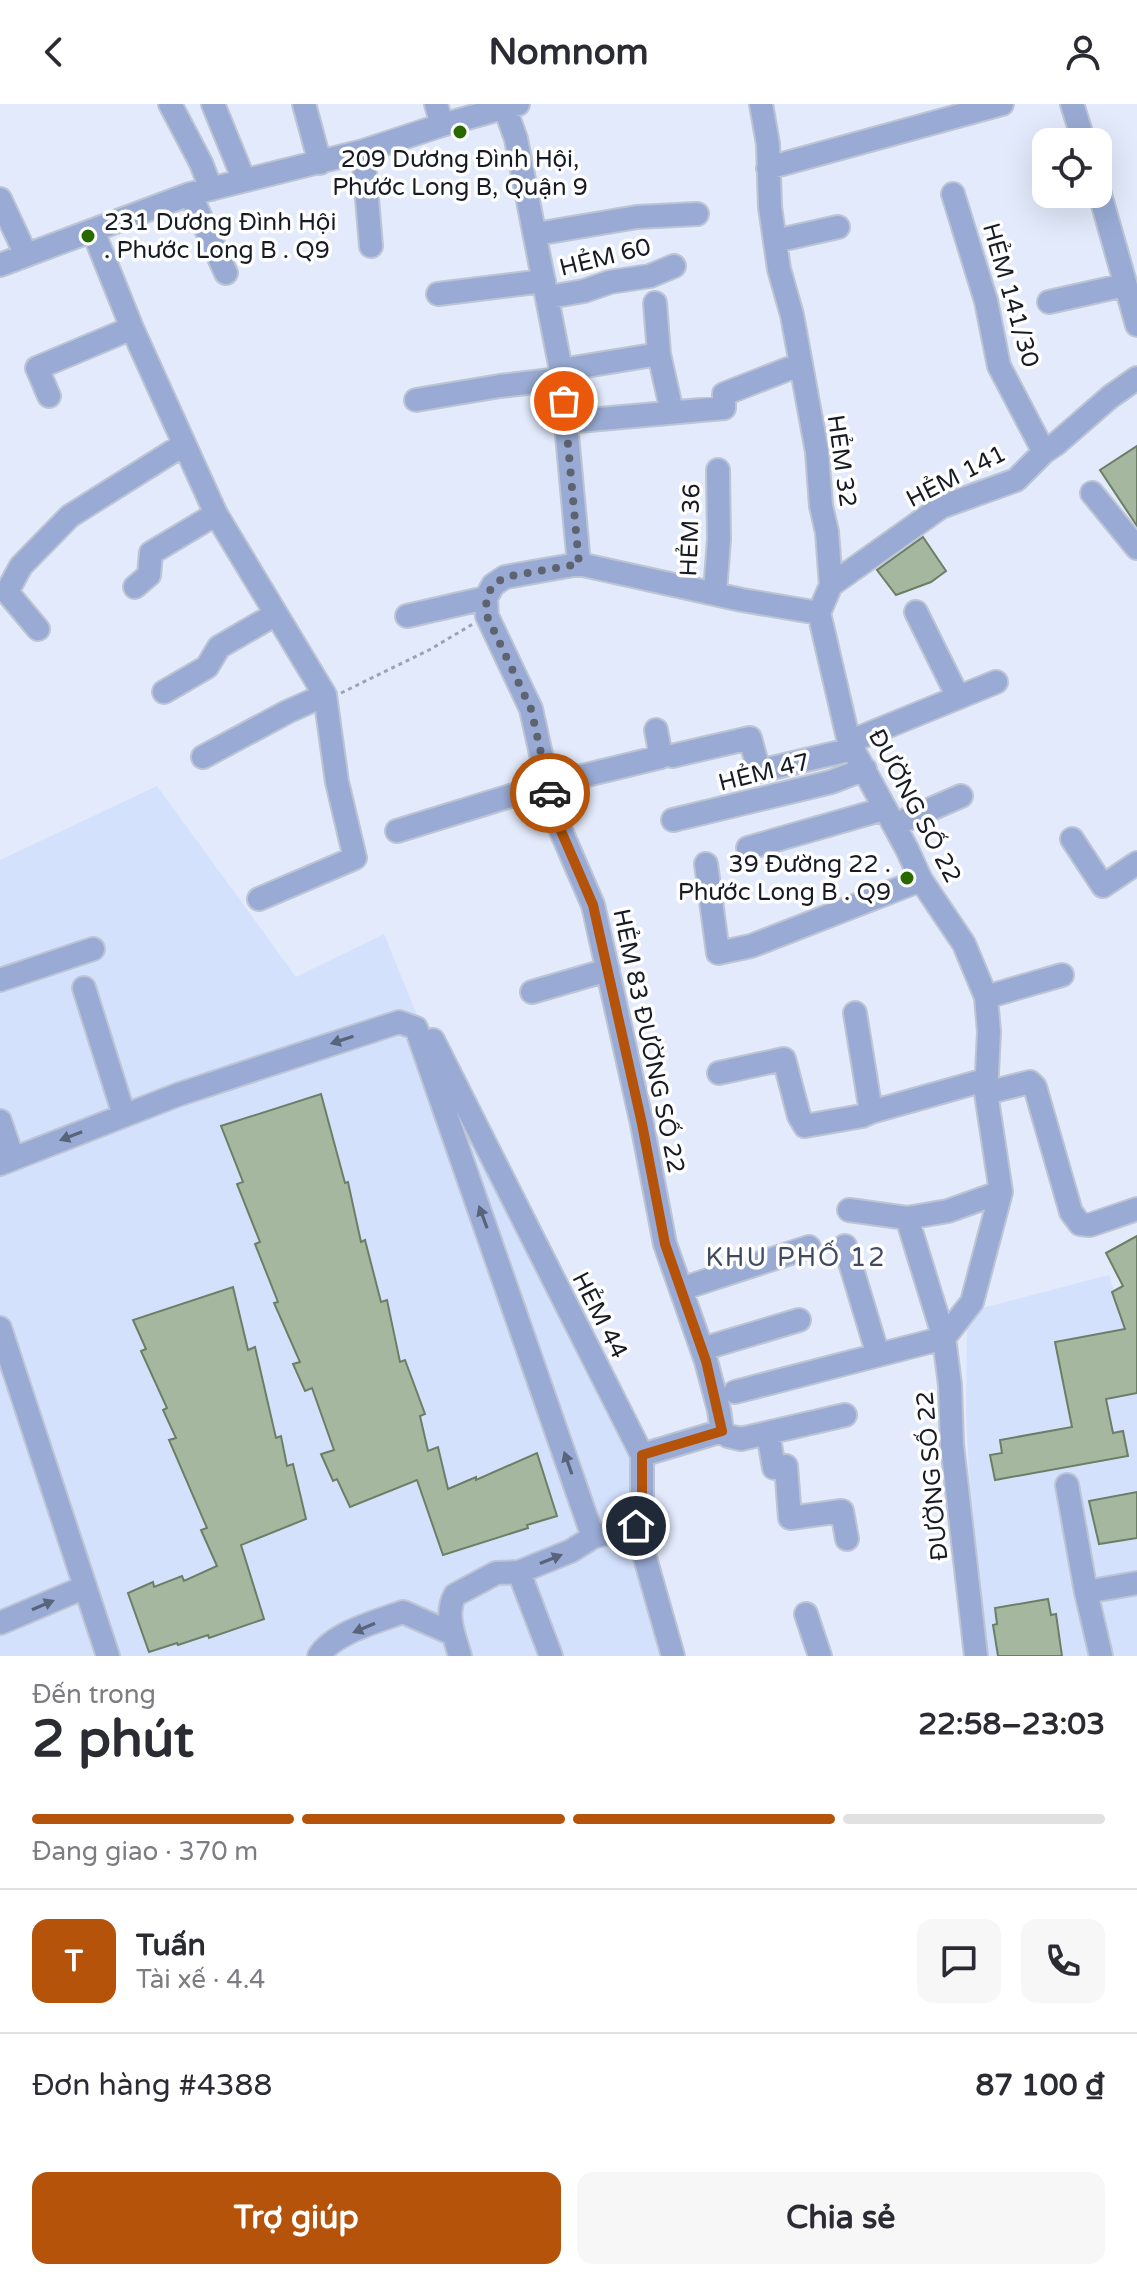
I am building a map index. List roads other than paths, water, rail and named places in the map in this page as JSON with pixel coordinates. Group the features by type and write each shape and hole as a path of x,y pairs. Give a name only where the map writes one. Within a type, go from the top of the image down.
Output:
{"street":[{"path":"170,104 201,163 201,192 226,273"},
{"path":"213,104 244,180"},
{"path":"304,104 320,163"},
{"name":"HẺM 32","path":"761,104 768,144 779,269 801,364 827,532 831,585 819,613"},
{"path":"768,168 1002,104"},
{"path":"1072,104 1080,128"},
{"path":"0,265 201,192 363,151 439,114 512,106 561,375 579,564"},
{"path":"363,151 371,246"},
{"name":"HẺM 141/30","path":"953,194 986,301 999,366 1044,452"},
{"path":"0,199 26,255"},
{"path":"1104,208 1137,325"},
{"path":"536,234 637,217 697,214"},
{"path":"775,241 838,227"},
{"path":"93,231 132,328 216,514 326,698 337,782 355,858 259,899"},
{"name":"HẺM 60","path":"438,294 546,289 650,276 674,266"},
{"path":"1049,302 1125,285"},
{"path":"655,303 659,354 672,412"},
{"path":"49,396 37,368 132,328"},
{"path":"416,400 561,375 659,354"},
{"path":"566,422 724,408 724,394 801,364"},
{"name":"HẺM 141","path":"831,585 941,507 1016,480 1044,452 1137,378"},
{"path":"38,629 7,592 21,566 82,506 183,445"},
{"name":"HẺM 36","path":"715,592 719,539 718,470"},
{"path":"1092,493 1137,548"},
{"path":"135,587 149,575 151,553 216,514"},
{"path":"407,616 486,607 493,585 505,577 579,564 742,600 819,613"},
{"name":"HẺM 83 ĐƯỜNG SỐ 22","path":"486,607 531,709 555,817 593,905 642,1124 665,1244 702,1349 722,1431"},
{"path":"916,612 958,697"},
{"name":"ĐƯỜNG SỐ 22","path":"819,613 851,746 921,880 964,944 986,997 989,1032 986,1086 1001,1192 972,1302 944,1338 950,1385 952,1445 976,1656"},
{"path":"164,692 207,667 219,647 276,614"},
{"path":"672,756 750,738 759,771 851,746 996,682"},
{"path":"203,757 287,712 326,698"},
{"path":"397,831 549,784 661,757 656,730"},
{"name":"HẺM 47","path":"673,820 831,782 865,769"},
{"path":"748,848 889,817 961,796"},
{"path":"1072,839 1103,886 1137,863"},
{"path":"706,864 718,953 751,946 921,880"},
{"path":"0,980 93,949"},
{"path":"532,992 608,970"},
{"path":"986,997 1062,975"},
{"path":"84,988 124,1115"},
{"path":"855,1013 871,1112"},
{"name":"HẺM 44","path":"420,1014 642,1455 642,1497 636,1526 673,1656"},
{"path":"0,1121 6,1161 177,1095 399,1022 416,1028 593,1537"},
{"path":"719,1073 784,1059 799,1116 805,1126 862,1116 986,1086 1030,1082 1035,1087 1071,1212 1080,1224 1090,1225 1137,1209"},
{"path":"849,1210 907,1218 948,1211 1001,1192"},
{"path":"735,1392 944,1338 907,1218"},
{"path":"845,1246 878,1355"},
{"path":"681,1289 809,1247"},
{"path":"702,1349 799,1320"},
{"path":"0,1328 108,1656"},
{"path":"642,1455 722,1431 736,1439 845,1415"},
{"path":"768,1433 774,1468 786,1466 790,1518 842,1511 847,1539"},
{"path":"1067,1485 1101,1656"},
{"path":"460,1656 451,1633 455,1595 496,1573 519,1572 571,1551 593,1537 636,1526"},
{"path":"519,1572 551,1656"},
{"path":"1086,1592 1137,1583"},
{"path":"0,1623 85,1587"},
{"path":"319,1656 325,1646 403,1612 451,1633"},
{"path":"806,1614 820,1656"}],"place":[{"name":"209 Dương Đình Hội, Phước Long B, Quận 9","path":"460,132"},
{"name":"231 Dương Đình Hội . Phước Long B . Q9","path":"88,236"},
{"name":"39 Đường 22 . Phước Long B . Q9","path":"907,878"}],"district":[{"name":"KHU PHỐ 12","path":"796,1257"}]}
